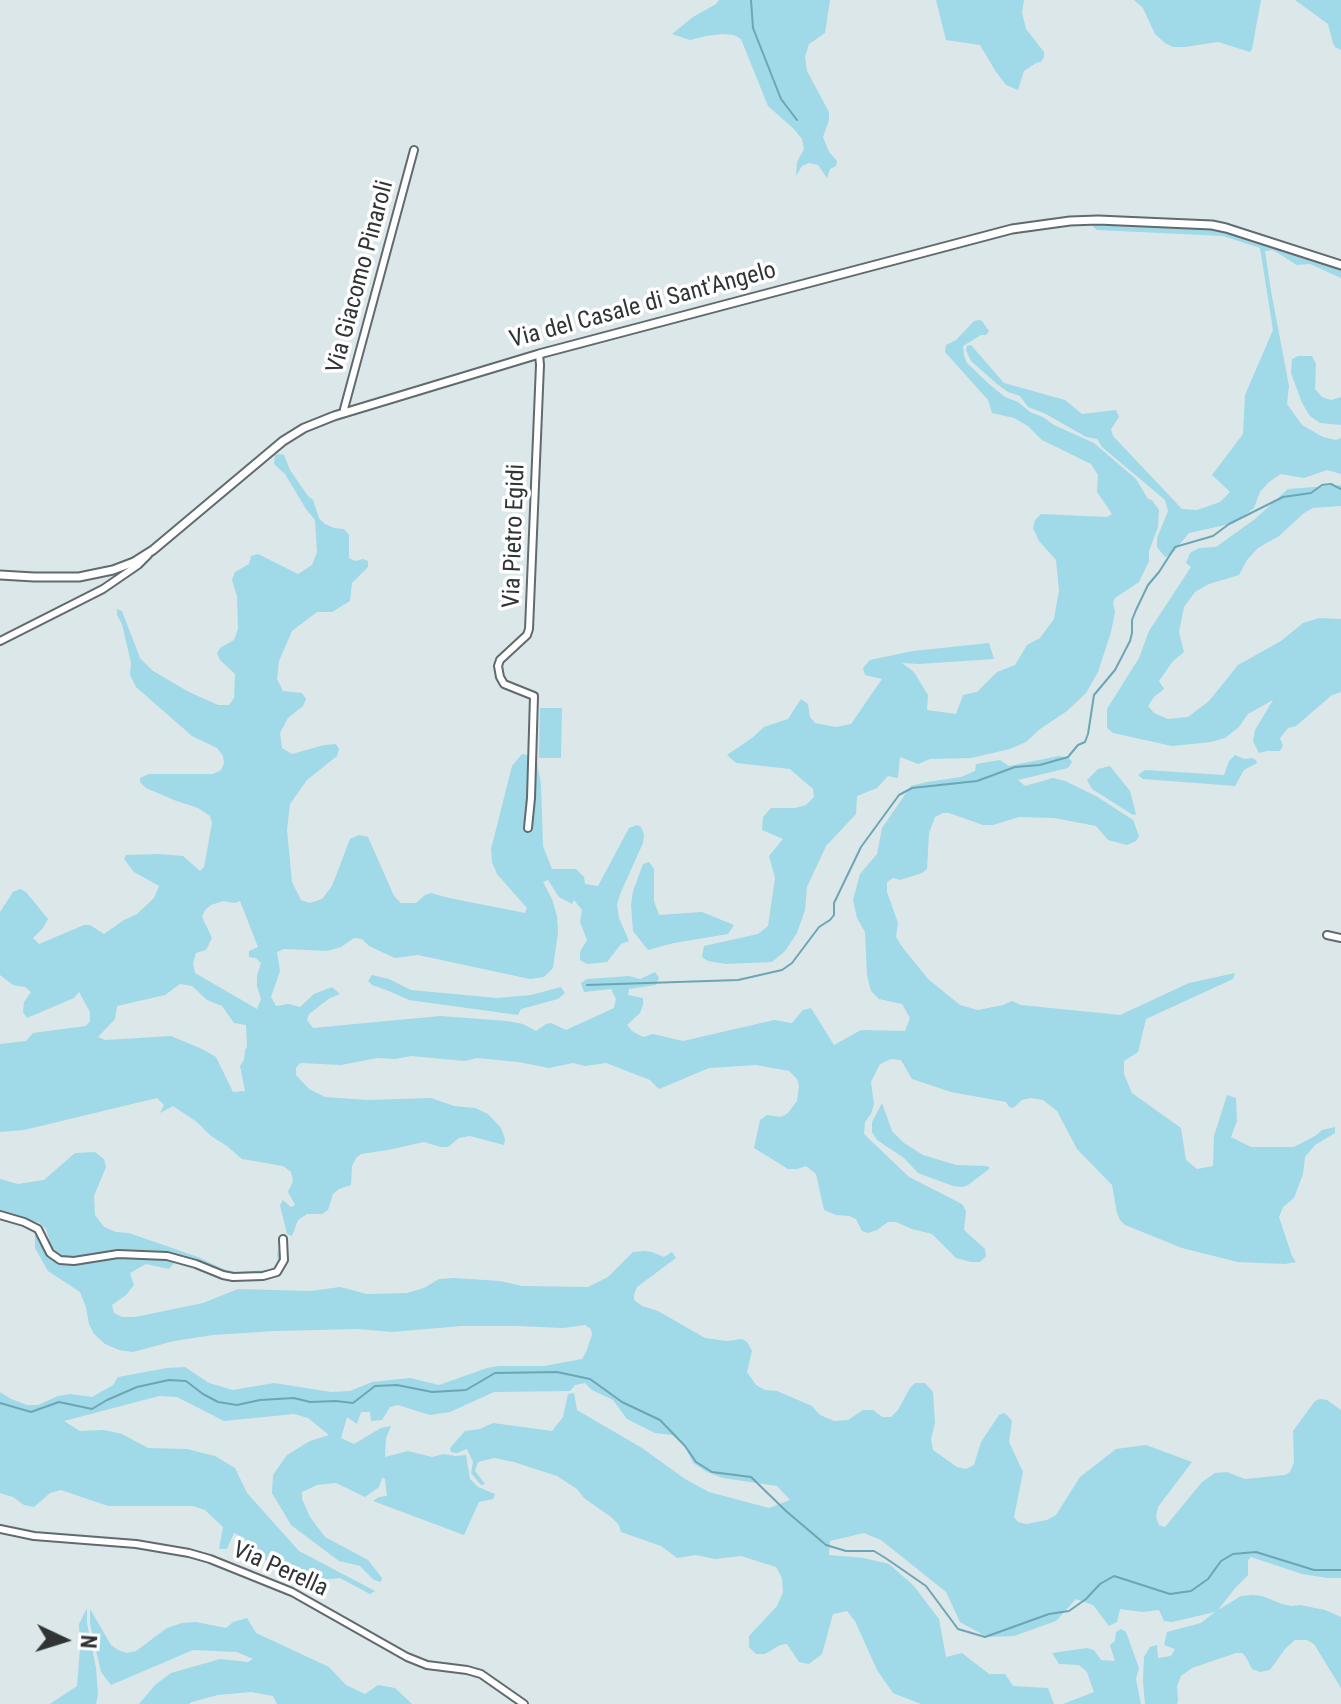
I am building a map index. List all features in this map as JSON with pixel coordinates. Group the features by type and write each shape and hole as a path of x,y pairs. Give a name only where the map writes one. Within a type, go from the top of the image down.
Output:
{"main road":[{"name":"Via del Casale di Sant'Angelo","path":"0,575 53,578 89,576 125,566 153,550 283,441 314,423 539,354 1012,229 1098,220 1212,225 1341,265"}],"street":[{"name":"Via Giacomo Pinaroli","path":"345,413 414,150"},
{"name":"Via Pietro Egidi","path":"528,828 534,696 504,684 498,666 501,659 527,635 529,626 539,354"},
{"path":"0,641 106,588 141,563 153,550"},
{"path":"1327,935 1341,938"},
{"path":"0,1215 38,1229 50,1253 60,1260 74,1261 118,1254 167,1256 233,1277 277,1272 285,1255 283,1239"},
{"name":"Via Perella","path":"0,1529 34,1536 136,1544 210,1559 292,1592 407,1657 427,1665 478,1673 524,1704"}],"shaded area":[{"path":"719,0 830,0 825,33 809,44 805,57 807,71 829,112 823,137 837,161 827,178 818,165 809,163 802,166 796,176 797,162 804,149 802,139 768,106 741,39 722,34 690,40 672,34"},
{"path":"936,0 1024,0 1022,13 1026,29 1044,52 1044,57 1024,71 1018,90 1006,85 980,45 946,40"},
{"path":"1134,0 1261,0 1252,49 1250,52 1218,42 1173,47 1155,34 1143,8"},
{"path":"1295,0 1341,0 1341,50 1333,43 1328,24"},
{"path":"1091,225 1217,230 1341,267 1341,278 1310,264 1297,265 1273,250 1265,251 1289,386 1287,404 1302,425 1323,437 1341,438 1341,474 1327,470 1304,478 1281,474 1260,492 1254,508 1234,523 1189,533 1171,555 1165,557 1157,547 1157,538 1168,511 1165,500 1102,447 1097,439 1086,437 1028,407 1020,396 997,384 971,361 967,346 971,345 1004,383 1065,400 1082,414 1116,410 1119,417 1111,429 1113,436 1182,509 1197,510 1220,502 1230,492 1212,475 1243,434 1245,395 1273,330 1260,248 1223,236 1097,230"},
{"path":"979,320 989,331 963,346 967,363 1005,397 1094,443 1136,479 1148,499 1152,500 1159,510 1149,561 1139,582 1115,598 1111,632 1098,672 1086,693 1067,711 1026,742 1010,749 971,758 930,759 918,764 900,757 898,778 888,776 877,788 857,796 856,814 826,846 807,887 805,910 797,933 785,951 772,962 726,964 708,961 702,957 704,946 758,934 768,926 775,878 769,856 783,839 762,830 763,817 771,808 795,808 806,805 814,797 813,789 790,769 736,763 727,755 764,727 788,719 801,699 808,704 810,717 815,723 836,727 851,724 882,679 865,675 863,668 870,660 913,651 989,643 994,659 902,663 914,672 928,695 927,710 956,714 963,695 977,692 997,672 1015,665 1027,645 1040,638 1054,619 1059,590 1056,560 1039,541 1033,528 1035,520 1041,514 1107,517 1112,514 1097,492 1098,475 1091,464 1042,440 1014,418 992,413 988,400 945,352 946,345"},
{"path":"1312,356 1316,364 1315,389 1322,397 1331,400 1341,397 1341,425 1320,423 1310,416 1291,373 1292,359"},
{"path":"275,455 284,455 290,470 313,500 319,518 334,528 344,529 349,535 349,558 368,561 368,567 352,583 350,601 332,612 317,612 292,631 279,661 277,679 283,691 302,693 306,699 303,706 288,718 280,733 282,748 292,754 324,745 336,744 339,749 337,756 307,780 290,804 287,830 292,882 301,900 310,903 322,899 332,886 350,839 359,835 368,837 394,896 401,903 416,903 431,893 525,913 527,908 497,874 491,849 512,766 522,754 536,757 541,784 543,846 552,869 576,869 584,877 585,884 598,886 629,828 637,825 644,834 617,904 619,918 629,941 621,944 607,962 587,964 580,960 580,952 587,940 580,922 582,910 574,900 572,904 559,897 548,880 543,882 552,899 558,932 553,968 544,977 530,979 418,955 395,958 369,946 362,939 354,938 341,947 327,951 284,949 277,952 280,971 271,997 276,1006 289,1004 300,1007 314,994 332,987 340,994 309,1014 307,1020 313,1028 440,1016 507,1021 536,1031 551,1023 566,1030 614,1008 616,999 611,989 584,992 581,983 587,979 629,976 640,979 655,972 659,978 656,985 629,989 628,995 643,998 643,1005 640,1013 627,1025 643,1037 653,1034 683,1041 774,1020 792,1023 803,1010 811,1008 834,1045 861,1030 905,1031 910,1018 902,1004 879,999 871,991 865,932 857,918 853,900 860,874 877,854 882,828 911,786 961,777 975,771 976,764 1000,760 1009,766 1059,756 1069,758 1072,762 1068,768 1018,780 1025,786 1053,778 1096,796 1133,820 1139,836 1136,841 1127,845 1108,840 1096,826 1054,818 1019,817 983,825 943,813 935,817 929,833 927,869 887,882 887,892 898,923 896,937 928,979 960,1005 978,1010 1012,1001 1021,1005 1120,1015 1189,983 1235,973 1233,979 1146,1019 1138,1052 1124,1061 1124,1074 1132,1093 1181,1128 1186,1160 1197,1169 1213,1166 1214,1136 1227,1095 1236,1098 1237,1121 1231,1137 1251,1147 1294,1147 1322,1130 1335,1127 1335,1133 1315,1145 1305,1157 1303,1174 1294,1198 1283,1207 1279,1217 1296,1262 1238,1262 1182,1248 1125,1225 1117,1213 1112,1185 1077,1149 1057,1111 1043,1100 1022,1100 1013,1108 1006,1102 951,1092 912,1079 901,1060 891,1059 880,1064 871,1082 874,1104 865,1122 864,1134 909,1177 962,1204 966,1211 964,1230 985,1249 986,1256 980,1262 956,1258 932,1234 896,1222 888,1222 868,1233 862,1231 856,1219 824,1210 816,1174 806,1166 788,1169 754,1148 760,1120 767,1115 781,1117 788,1113 797,1101 799,1086 789,1071 756,1065 709,1068 659,1089 650,1080 606,1063 585,1066 573,1063 549,1068 477,1058 465,1061 411,1056 341,1065 300,1063 296,1075 309,1089 325,1097 367,1100 431,1098 454,1106 475,1108 488,1114 501,1128 505,1139 504,1145 470,1136 459,1138 448,1147 424,1142 361,1154 352,1166 351,1185 333,1194 328,1210 322,1214 307,1214 298,1220 292,1236 287,1234 280,1205 283,1200 291,1207 295,1205 288,1192 293,1181 291,1172 283,1166 242,1159 173,1106 160,1113 164,1105 157,1098 24,1130 0,1132 0,1044 26,1041 33,1033 86,1026 90,1021 90,1012 79,992 74,998 27,1018 23,1012 24,1002 31,992 25,987 13,985 0,975 0,912 13,892 20,889 26,892 48,919 33,938 39,944 84,925 90,925 104,934 137,914 154,898 159,886 134,872 124,859 126,855 183,856 200,871 204,867 212,823 210,816 198,808 146,788 140,778 149,774 213,774 221,770 223,756 217,748 192,736 136,687 130,675 131,663 117,609 122,611 140,658 153,671 218,705 229,705 234,698 235,674 217,653 234,640 238,629 237,596 232,580 235,572 249,564 251,556 258,554 298,574 312,565 317,552 315,520 285,474 274,464","holes":["240,901 258,947 249,951 249,957 261,963 257,975 261,999 257,1009 195,973 193,963 196,953 206,950 212,938 202,917 211,905","180,984 192,986 207,1000 222,1006 234,1023 246,1025 247,1047 240,1066 245,1091 233,1092 216,1057 171,1036 105,1040 98,1037 115,1019 117,1006 165,995"]},
{"path":"1341,485 1341,506 1313,508 1304,513 1279,536 1258,548 1239,575 1209,584 1195,592 1184,607 1179,632 1184,652 1173,661 1159,681 1164,689 1148,706 1154,713 1168,719 1188,717 1209,701 1238,665 1281,641 1303,623 1319,618 1341,619 1341,692 1332,695 1296,726 1288,728 1280,738 1283,746 1280,751 1259,753 1253,741 1255,730 1273,700 1248,714 1239,727 1225,738 1211,742 1172,746 1113,733 1107,728 1107,709 1139,658 1149,631 1191,567 1186,563 1190,553 1199,548 1216,547 1255,519 1288,489"},
{"path":"540,708 562,708 561,758 539,758"},
{"path":"1235,755 1252,758 1257,763 1244,770 1235,786 1143,779 1138,775 1145,770 1224,775"},
{"path":"1110,766 1130,791 1136,814 1092,789 1087,780 1098,769"},
{"path":"649,862 654,869 654,901 659,915 702,912 734,925 728,934 648,950 633,931 631,905 643,864"},
{"path":"372,975 411,990 497,998 531,995 561,987 565,993 558,999 521,1009 518,1015 409,1000 372,985 368,981"},
{"path":"882,1103 892,1131 923,1155 956,1165 986,1166 989,1169 962,1187 918,1173 904,1158 877,1140 872,1132 872,1122"},
{"path":"95,1152 104,1159 106,1167 94,1196 95,1215 104,1227 236,1272 275,1267 280,1245 283,1255 279,1267 270,1273 237,1275 168,1254 60,1257 40,1223 0,1211 0,1179 18,1184 44,1180 75,1153"},
{"path":"35,1230 51,1257 58,1262 74,1265 117,1256 172,1260 174,1263 169,1269 146,1264 130,1273 134,1285 112,1305 114,1313 122,1317 203,1303 238,1289 310,1291 340,1287 367,1294 407,1293 439,1279 454,1278 522,1286 588,1287 608,1277 633,1252 652,1252 664,1257 672,1252 676,1258 637,1287 634,1300 705,1338 727,1341 742,1339 747,1342 752,1351 747,1372 756,1385 765,1390 777,1391 812,1406 820,1415 834,1421 848,1420 863,1410 873,1410 882,1417 891,1417 915,1383 925,1383 933,1392 933,1450 957,1467 966,1469 974,1465 981,1442 999,1415 1004,1413 1008,1416 1012,1421 1009,1442 1023,1472 1014,1517 1026,1524 1056,1515 1080,1477 1116,1449 1146,1445 1192,1462 1158,1507 1156,1517 1159,1525 1165,1527 1202,1482 1215,1473 1227,1472 1245,1479 1290,1472 1294,1462 1293,1431 1315,1401 1327,1400 1341,1410 1341,1578 1302,1574 1251,1557 1248,1560 1248,1575 1218,1610 1241,1596 1253,1595 1282,1604 1325,1610 1341,1617 1341,1688 1314,1644 1307,1640 1295,1640 1270,1670 1260,1672 1252,1669 1242,1653 1236,1653 1192,1668 1181,1676 1177,1686 1177,1704 1145,1704 1144,1657 1150,1647 1157,1645 1158,1658 1171,1656 1175,1649 1164,1645 1167,1632 1201,1623 1215,1612 1172,1622 1164,1621 1159,1610 1143,1612 1120,1609 1117,1622 1109,1626 1093,1605 1076,1599 1056,1621 1014,1636 987,1637 960,1622 946,1592 881,1540 864,1533 830,1541 829,1555 889,1564 914,1586 939,1619 946,1657 962,1653 989,1674 1005,1674 1013,1686 1048,1688 1054,1704 921,1704 893,1693 877,1670 855,1621 847,1611 833,1614 822,1654 809,1664 799,1662 787,1644 765,1654 756,1654 749,1647 749,1636 777,1606 783,1593 782,1578 776,1567 741,1556 715,1559 696,1555 677,1558 661,1546 621,1532 611,1517 557,1476 494,1458 478,1462 475,1471 485,1484 481,1485 471,1473 473,1462 467,1449 451,1452 450,1448 465,1431 493,1423 552,1431 563,1417 568,1394 574,1393 577,1410 709,1492 769,1508 790,1500 777,1486 723,1478 707,1472 693,1463 684,1444 672,1435 655,1433 627,1419 613,1400 585,1383 575,1385 570,1391 494,1392 450,1412 430,1415 398,1405 390,1407 382,1420 371,1421 370,1412 361,1412 357,1424 347,1417 341,1438 354,1444 381,1428 391,1426 386,1438 385,1457 408,1451 432,1457 466,1455 470,1479 478,1487 495,1494 493,1499 479,1502 464,1535 373,1501 387,1496 385,1479 382,1478 379,1487 365,1497 336,1483 317,1485 302,1492 310,1517 325,1537 368,1560 382,1578 381,1582 374,1580 360,1566 339,1561 291,1525 272,1493 273,1475 287,1455 310,1441 329,1435 308,1418 294,1414 224,1421 177,1397 159,1396 64,1421 80,1431 104,1430 122,1434 148,1448 187,1449 215,1456 235,1468 247,1493 299,1551 375,1591 370,1594 340,1578 318,1580 259,1557 244,1538 234,1533 227,1549 219,1549 223,1527 205,1510 193,1506 108,1506 61,1490 50,1493 34,1507 24,1505 0,1493 0,1392 27,1405 38,1405 70,1394 92,1397 113,1385 118,1377 185,1367 209,1383 233,1390 274,1383 331,1392 350,1391 372,1382 410,1378 439,1385 487,1368 544,1366 582,1359 592,1335 591,1329 585,1325 563,1328 461,1326 392,1332 358,1329 275,1331 213,1335 133,1352 119,1350 105,1344 94,1334 80,1292 48,1271 35,1248"},
{"path":"87,1608 96,1668 96,1704 50,1704 77,1686 79,1624"},
{"path":"90,1609 111,1645 127,1653 136,1651 167,1628 182,1623 196,1622 226,1628 233,1622 247,1618 256,1633 329,1667 346,1685 365,1694 378,1685 395,1688 412,1704 277,1704 273,1696 251,1692 218,1695 189,1704 139,1704 155,1685 171,1673 220,1659 248,1662 253,1659 237,1652 193,1650 111,1685 101,1672 90,1624"},
{"path":"1121,1629 1126,1632 1139,1668 1136,1679 1141,1704 1063,1704 1094,1692 1087,1672 1079,1665 1059,1664 1052,1653 1087,1648 1094,1650 1101,1660 1115,1661 1110,1645 1115,1641 1116,1632"}],"waterway":[{"path":"751,0 753,28 781,99 797,120"},
{"path":"587,985 738,980 782,970 792,963 819,927 834,915 834,903 861,847 899,795 912,788 977,781 1015,767 1040,765 1068,757 1085,742 1094,695 1115,670 1130,641 1132,620 1148,585 1175,547 1213,536 1229,524 1283,497 1311,493 1322,485 1331,484 1341,489"},
{"path":"0,1403 31,1412 59,1402 92,1409 137,1387 169,1380 186,1381 218,1402 237,1405 294,1398 310,1402 353,1403 375,1386 397,1385 432,1392 466,1390 495,1373 557,1372 590,1379 622,1402 660,1420 696,1462 712,1472 751,1477 826,1545 846,1551 874,1551 887,1559 926,1586 958,1629 985,1637 1049,1614 1069,1611 1114,1576 1170,1594 1191,1591 1208,1579 1221,1561 1233,1554 1256,1552 1314,1570 1341,1570"}]}
